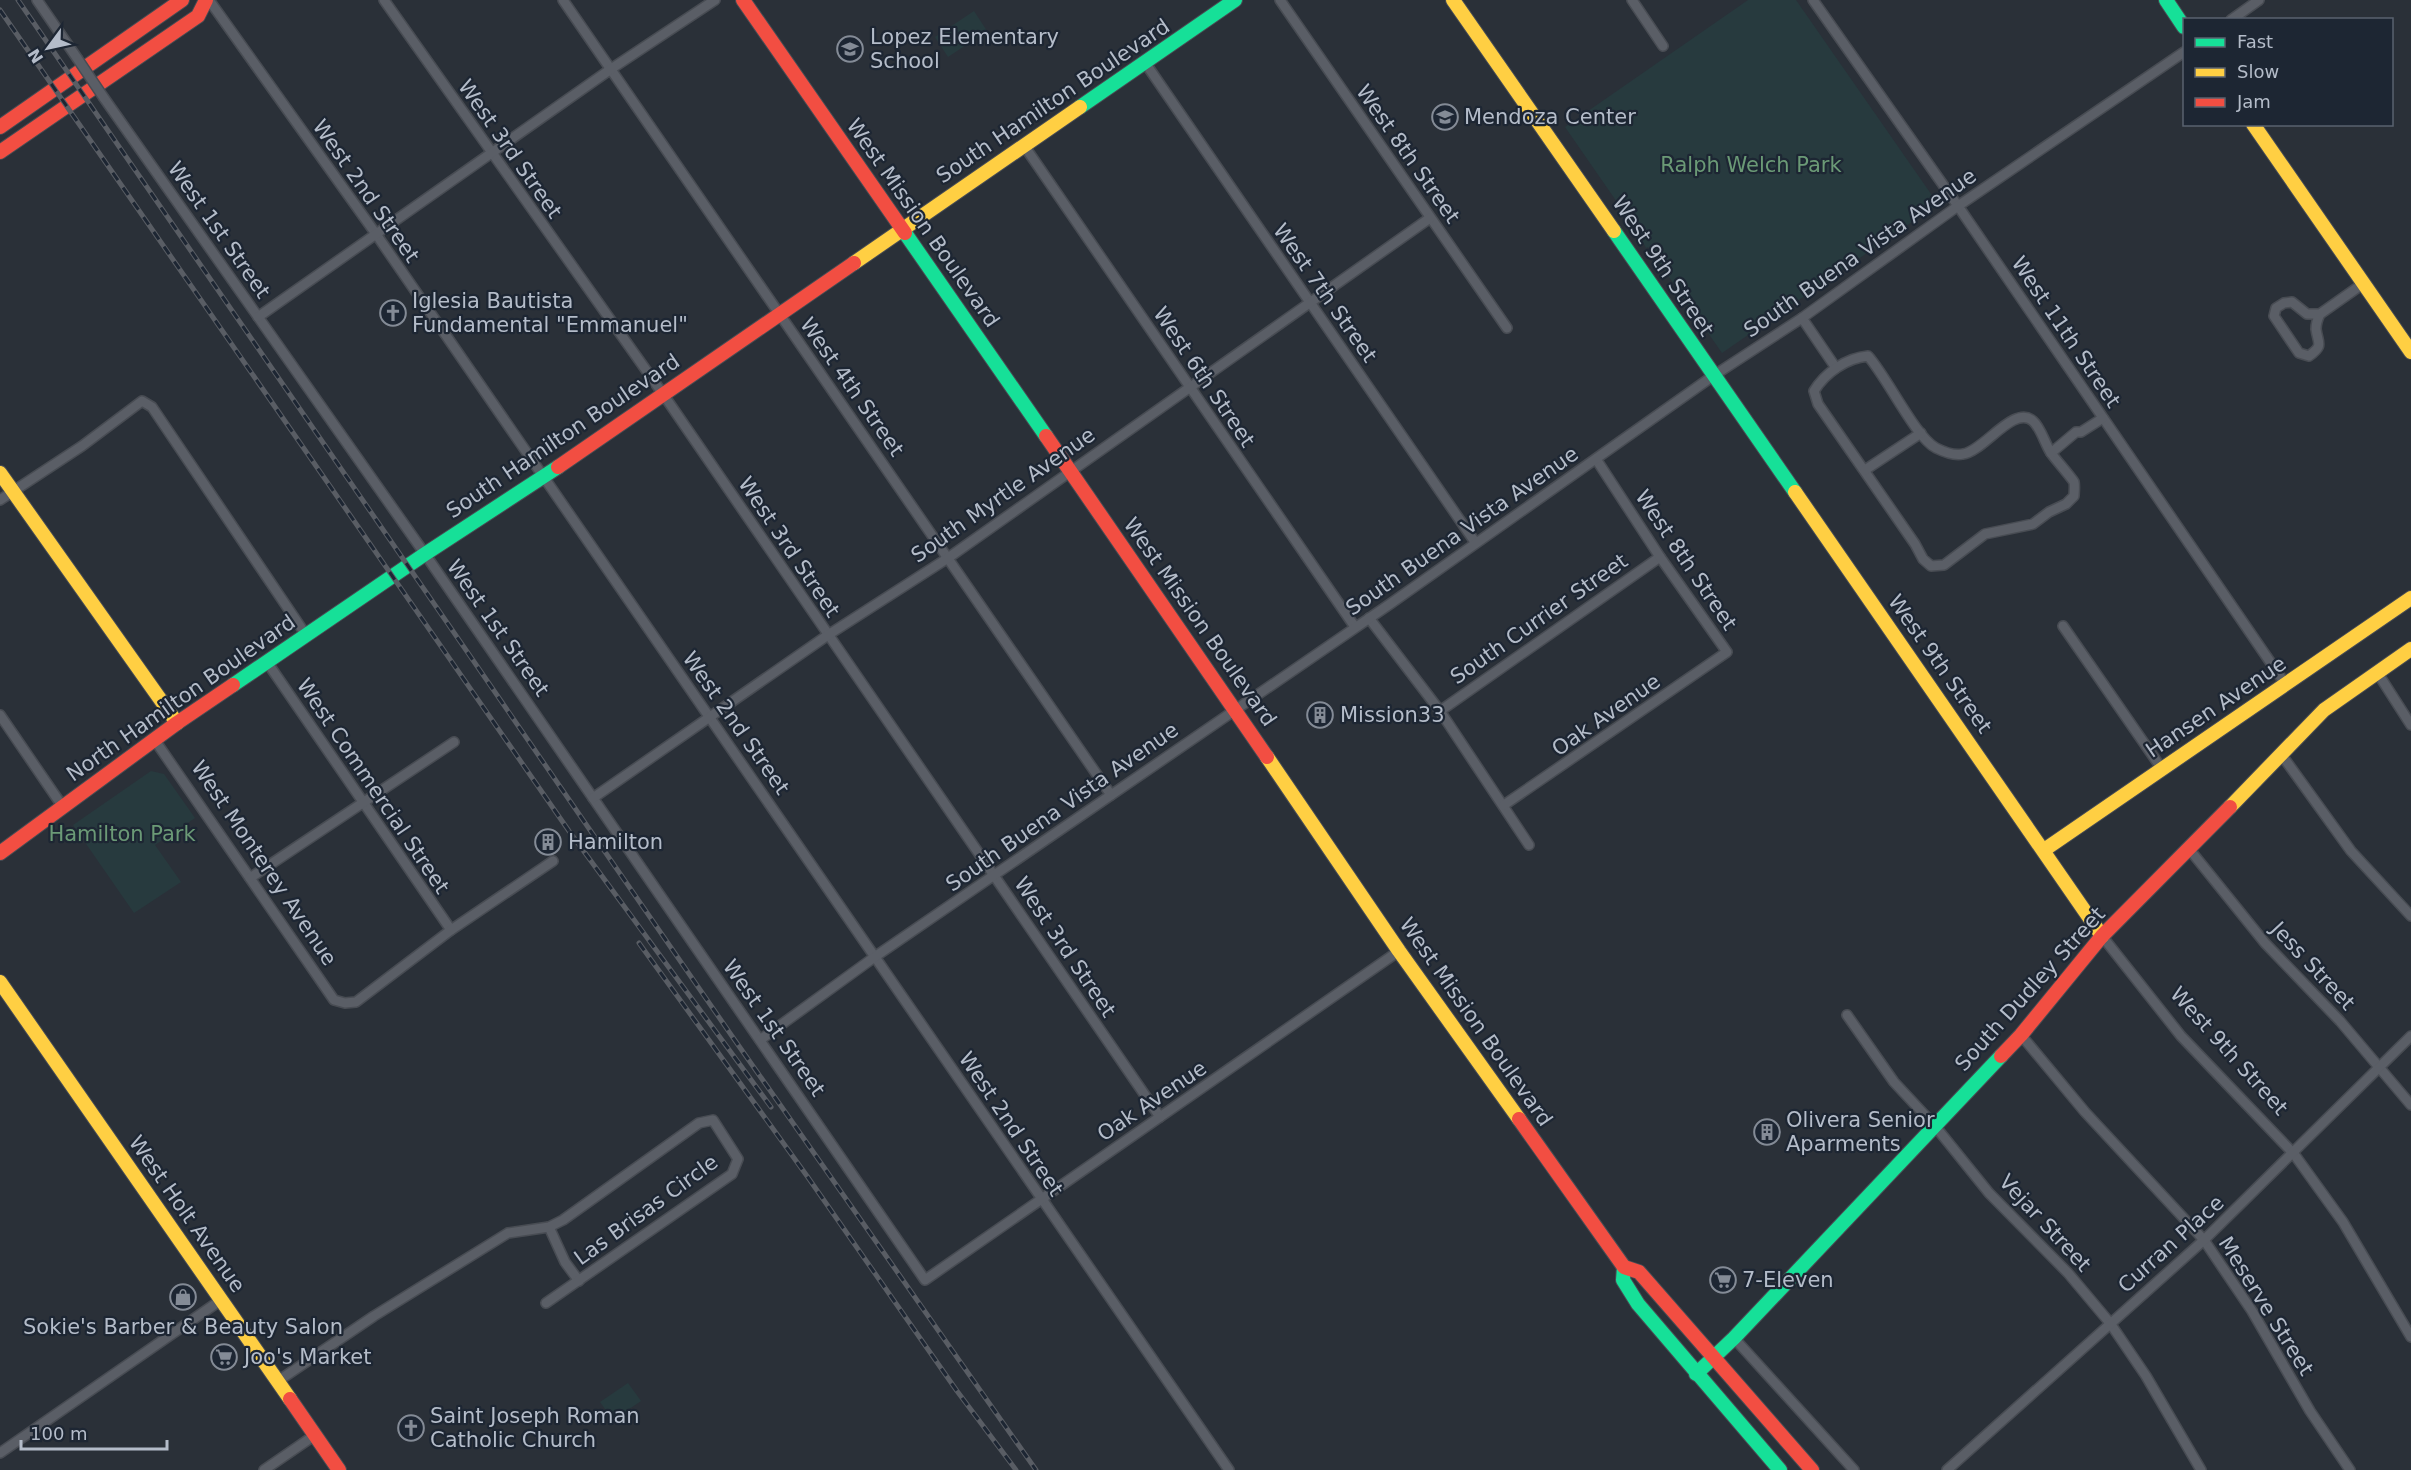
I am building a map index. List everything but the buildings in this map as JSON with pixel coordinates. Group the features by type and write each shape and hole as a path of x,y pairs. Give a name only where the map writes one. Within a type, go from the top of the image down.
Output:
{"street":[{"name":"West 1st Street","path":"37,0 424,554 925,1280"},
{"path":"0,127 182,0"},
{"path":"0,152 198,16 207,0"},
{"name":"West 2nd Street","path":"207,0 376,234 1229,1470"},
{"name":"West 3rd Street","path":"384,0 663,394 1161,1118"},
{"name":"West 4th Street","path":"563,0 1111,795"},
{"path":"258,317 611,69 715,0"},
{"name":"West Mission Boulevard","path":"743,0 1070,470 1400,951 1624,1267 1639,1272 1812,1470"},
{"name":"South Hamilton Boulevard","path":"388,579 543,478 779,313 1146,64 1235,0"},
{"name":"West 8th Street","path":"1280,0 1507,328"},
{"name":"West 9th Street","path":"1453,0 2102,936 2181,1036 2294,1154 2343,1222 2411,1337"},
{"path":"1632,0 1663,46"},
{"name":"West 11th Street","path":"1813,0 1958,206 2286,685"},
{"path":"2166,0 2183,26"},
{"path":"2234,18 2259,0"},
{"name":"South Buena Vista Avenue","path":"760,1040 876,956 1369,618 1713,376 1802,318 1958,206 2183,53"},
{"name":"West 7th Street","path":"1146,64 1475,543"},
{"path":"2254,126 2411,352"},
{"name":"West 6th Street","path":"1025,147 1355,627"},
{"name":"South Myrtle Avenue","path":"592,798 828,635 948,558 1430,218"},
{"path":"2320,314 2316,327 2320,342 2317,350 2309,356 2300,353 2274,316 2276,308 2284,303 2292,302 2307,314 2320,314 2364,283"},
{"path":"1802,318 1836,368"},
{"path":"1868,356 1878,367 1921,433 1934,447 1951,454 1965,454 1998,433 2010,420 2021,417 2032,421 2051,453 2074,483 2074,496 2066,504 2049,512 2033,524 1985,534 1944,565 1931,566 1923,559 1865,470 1818,404 1814,391 1820,380 1836,368 1855,357 1868,356"},
{"path":"0,500 82,446 142,401 152,407 306,635"},
{"path":"2051,453 2076,432 2081,432 2103,418"},
{"path":"1865,470 1921,433"},
{"name":"West 8th Street","path":"1596,459 1660,557 1727,652"},
{"path":"0,473 177,723"},
{"name":"South Currier Street","path":"1440,711 1660,557"},
{"name":"North Hamilton Boulevard","path":"0,853 154,739 388,579"},
{"name":"Hansen Avenue","path":"2044,850 2411,598"},
{"path":"1369,618 1440,711 1529,845"},
{"path":"2063,626 2162,770"},
{"name":"South Dudley Street","path":"1696,1374 1734,1338 2021,1035 2102,936 2190,850 2324,710 2411,649"},
{"name":"Oak Avenue","path":"1504,806 1727,652"},
{"name":"West Commercial Street","path":"267,662 451,930"},
{"path":"2377,672 2411,725"},
{"path":"0,715 63,807"},
{"name":"West Monterey Avenue","path":"154,739 334,1000 345,1003 356,1002 451,930"},
{"path":"250,878 454,742"},
{"path":"2281,754 2351,851 2411,916"},
{"name":"Jess Street","path":"2190,850 2265,943 2380,1066 2411,1105"},
{"path":"451,930 554,861"},
{"name":"Oak Avenue","path":"925,1280 1400,951"},
{"name":"West Holt Avenue","path":"0,982 339,1470"},
{"name":"Vejar Street","path":"1847,1015 1894,1082 1935,1126 1989,1193 2068,1273 2110,1323 2146,1376 2202,1470"},
{"name":"Meserve Street","path":"2021,1035 2085,1112 2204,1240 2252,1311 2310,1411 2350,1470"},
{"name":"Curran Place","path":"1947,1470 2204,1240 2294,1154 2411,1036"},
{"name":"Las Brisas Circle","path":"278,1381 374,1316 508,1233 549,1227 699,1123 713,1120 738,1159 732,1174 546,1303"},
{"name":"Las Brisas Circle","path":"549,1227 566,1262 579,1281"},
{"name":"West Mission Boulevard","path":"1624,1267 1623,1280 1638,1304 1780,1470"},
{"path":"0,1453 221,1300"},
{"path":"1734,1338 1854,1470"},
{"path":"264,1470 315,1435"}],"green space":[{"name":"Ralph Welch Park","path":"1748,0 1796,0 1938,204 1722,353 1648,247 1646,248 1637,231 1565,127"},
{"path":"974,11 987,31 948,57 935,37"},
{"name":"Hamilton Park","path":"151,771 164,774 195,818 155,845 181,882 134,913 73,825"},
{"path":"628,1383 641,1401 613,1420 600,1402"}],"railway":[{"path":"18,0 734,1039 1036,1470"},
{"path":"0,10 569,831 771,1107"},
{"path":"639,943 807,1176 957,1391 1016,1470"}],"traffic: fast":[{"path":"1080,107 1235,0"},
{"path":"2166,0 2183,26"},
{"path":"1614,231 1795,492"},
{"path":"905,233 1046,436"},
{"path":"233,685 425,554 558,467"},
{"path":"1696,1374 1734,1338 2001,1056"},
{"path":"1624,1267 1623,1280 1638,1304 1780,1470"}],"traffic: slow":[{"path":"1453,0 1614,231"},
{"path":"854,263 1080,107"},
{"path":"2254,126 2411,352"},
{"path":"0,473 177,723"},
{"path":"1795,492 2102,936"},
{"path":"2044,850 2411,598"},
{"path":"2230,807 2324,710 2411,649"},
{"path":"1267,757 1399,951 1519,1119"},
{"path":"0,982 290,1399"}],"traffic: jam":[{"path":"0,127 182,0"},
{"path":"0,152 198,16 206,0"},
{"path":"743,0 905,233"},
{"path":"558,467 854,263"},
{"path":"1046,436 1267,757"},
{"path":"0,853 177,723 233,685"},
{"path":"2001,1056 2102,936 2230,807"},
{"path":"1519,1119 1624,1267 1639,1272 1812,1470"},
{"path":"290,1399 339,1470"}],"place":[{"name":"Lopez Elementary School","path":"850,49"},
{"name":"Mendoza Center","path":"1445,117"},
{"name":"Iglesia Bautista Fundamental \"Emmanuel\"","path":"393,313"},
{"name":"Mission33","path":"1320,715"},
{"name":"Hamilton","path":"548,842"},
{"name":"Olivera Senior Aparments","path":"1767,1132"},
{"name":"7-Eleven","path":"1723,1280"},
{"name":"Sokie's Barber & Beauty Salon","path":"183,1297"},
{"name":"Joo's Market","path":"224,1357"},
{"name":"Saint Joseph Roman Catholic Church","path":"411,1428"}]}
